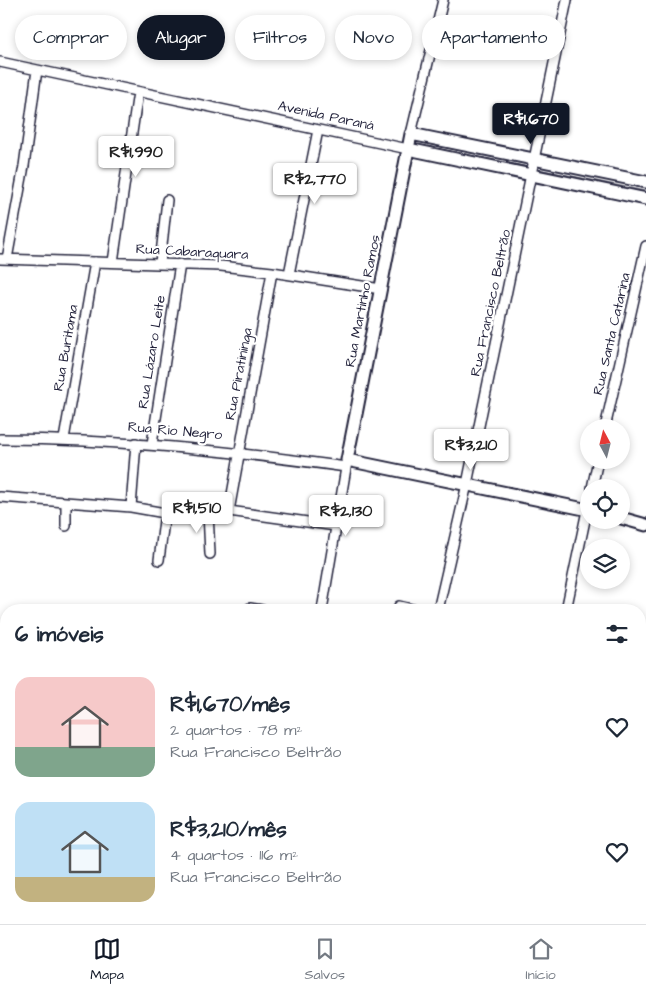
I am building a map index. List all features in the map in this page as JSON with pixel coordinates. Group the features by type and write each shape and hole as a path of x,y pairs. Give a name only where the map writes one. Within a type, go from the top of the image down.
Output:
{"street":[{"name":"Rua Martinho Ramos","path":"323,604 347,463 408,149 443,0"},
{"name":"Rua Francisco Beltrão","path":"439,604 467,484 567,0"},
{"name":"Avenida Paraná","path":"0,62 408,149 646,182"},
{"path":"4,259 24,166 37,70"},
{"path":"113,262 138,92"},
{"path":"289,274 318,130"},
{"name":"Avenida Paraná","path":"411,134 533,166 646,199"},
{"path":"160,263 167,200"},
{"name":"Rua Santa Catarina","path":"607,419 646,246"},
{"name":"Rua Cabaraquara","path":"4,259 180,264 289,274 381,289"},
{"name":"Rua Buritama","path":"64,439 95,262"},
{"name":"Rua Lázaro Leite","path":"152,444 180,264"},
{"name":"Rua Piratininga","path":"229,511 238,452 272,272"},
{"name":"Rua Rio Negro","path":"0,439 64,439 152,444 347,463 580,505"},
{"path":"131,507 136,443"},
{"path":"0,497 131,507 165,513 229,511 336,526"},
{"path":"66,503 66,526"},
{"path":"208,512 210,554"},
{"path":"159,560 165,513"},
{"path":"630,520 646,524"},
{"path":"567,604 583,529"}],"waterway":[{"path":"422,146 646,192"}]}
